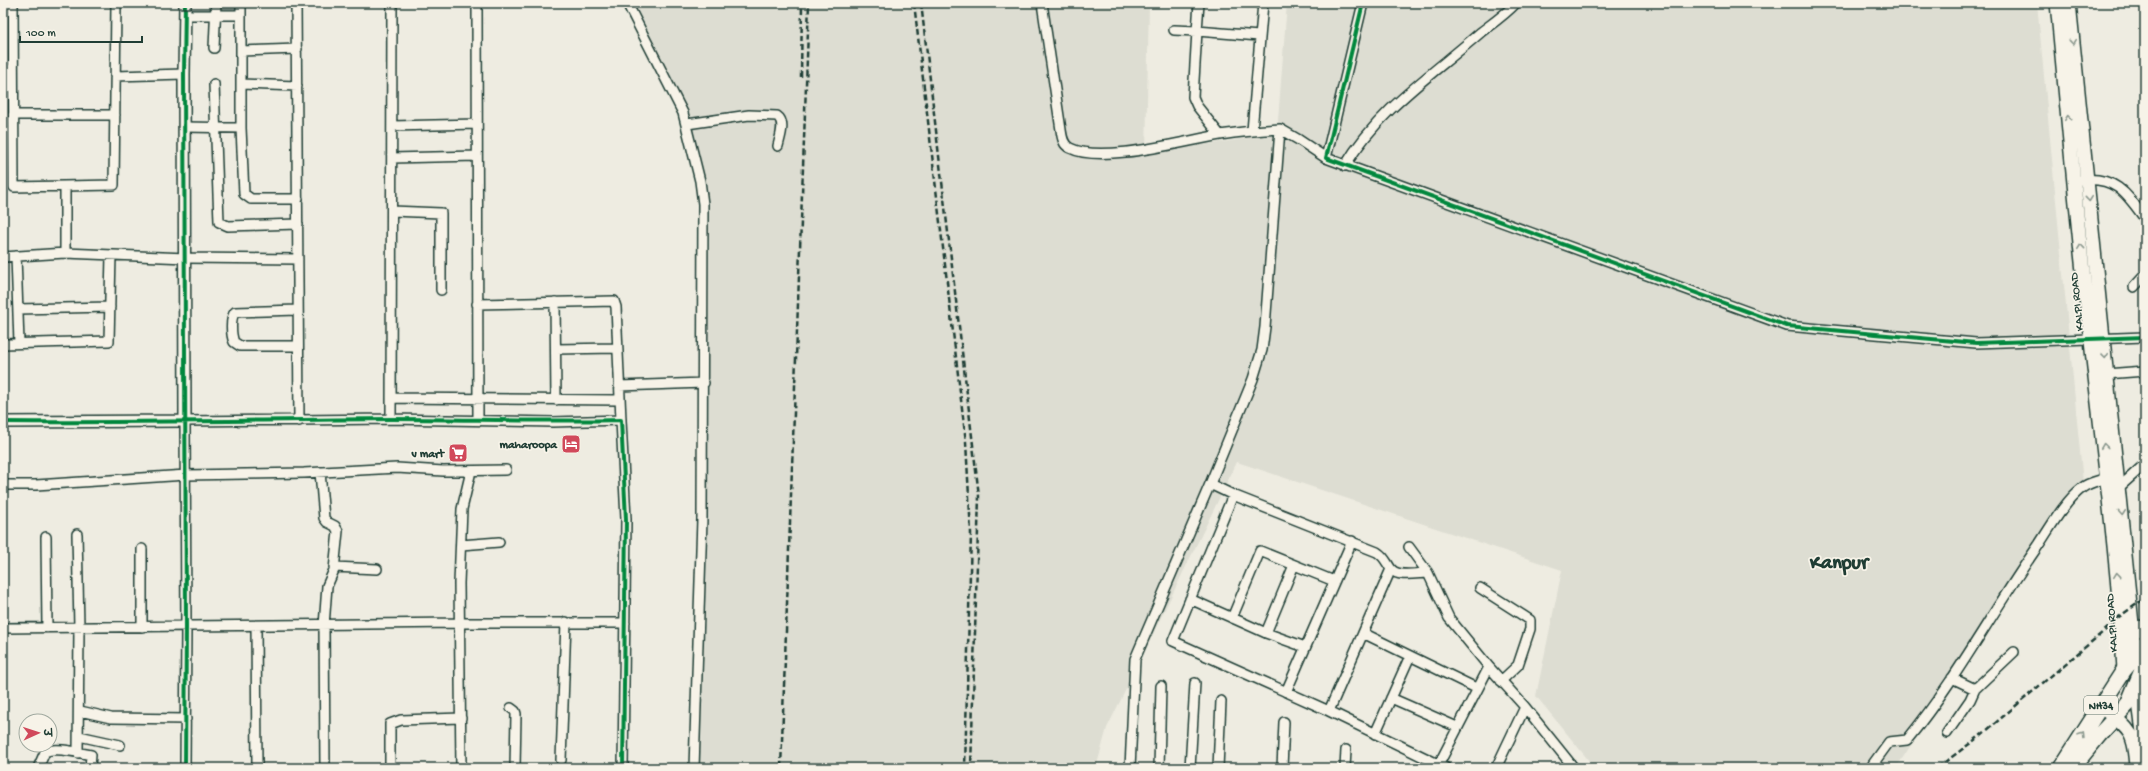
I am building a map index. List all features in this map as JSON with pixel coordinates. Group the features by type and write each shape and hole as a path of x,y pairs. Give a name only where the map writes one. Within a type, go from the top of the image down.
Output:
{"highway":[{"name":"NH34","path":"2061,768 2124,670 2141,662"},
{"name":"NH34","path":"2072,768 2128,704 2141,662"}],"main road":[{"name":"KALPI ROAD","path":"2057,3 2081,181"},
{"name":"KALPI ROAD","path":"2069,3 2081,181 2107,478 2121,616 2124,670"},
{"name":"KALPI ROAD","path":"2096,339 2106,374 2119,487 2139,628 2141,662 2138,702 2143,716 2142,742 2137,768"},
{"path":"2100,706 2142,742"}],"street":[{"path":"13,3 14,187 114,185 116,3"},
{"path":"185,3 185,768"},
{"path":"214,48 216,3"},
{"path":"241,3 242,188 247,197 298,199"},
{"path":"296,3 299,421"},
{"path":"391,419 392,3"},
{"path":"477,3 476,304 478,420"},
{"path":"627,3 661,67 687,124 703,204 704,383 702,519 694,768"},
{"path":"1042,3 1054,92 1065,145 1084,152 1123,152 1220,135 1280,129 1326,158 1345,166 1787,326 1976,343 2145,337"},
{"path":"1199,3 1196,31 1193,97 1197,106 1220,135"},
{"path":"1252,131 1263,3"},
{"path":"1326,158 1363,3"},
{"path":"1345,166 1355,148 1373,126 1404,94 1516,3"},
{"path":"186,15 241,15"},
{"path":"1174,30 1259,36"},
{"path":"241,51 297,49"},
{"path":"3,70 13,68"},
{"path":"115,76 184,74"},
{"path":"214,84 219,222 228,226 298,224"},
{"path":"241,84 297,86"},
{"path":"13,115 115,115"},
{"path":"687,124 749,116 777,116 781,119 782,125 778,146"},
{"path":"392,126 477,124"},
{"path":"185,127 241,128"},
{"path":"1130,768 1135,659 1210,484 1262,350 1280,129"},
{"path":"392,158 477,156"},
{"path":"2081,181 2110,183 2120,188 2145,219"},
{"path":"64,253 65,186"},
{"path":"392,212 441,213 441,290"},
{"path":"3,257 64,253 186,258 298,259"},
{"path":"3,344 106,342 110,339 111,255"},
{"path":"16,256 19,344"},
{"path":"2134,287 2145,275"},
{"path":"554,302 556,400"},
{"path":"476,304 614,302 616,307 619,400 626,519 623,768"},
{"path":"18,309 110,306"},
{"path":"298,310 235,312 232,315 232,337 234,342 240,346 298,346"},
{"path":"556,349 617,348"},
{"path":"2106,374 2145,371"},
{"path":"619,386 704,383"},
{"path":"391,398 619,400"},
{"path":"3,422 299,421 391,419 553,422 621,420"},
{"path":"2109,496 2145,464"},
{"path":"3,485 397,468 471,471 506,470"},
{"path":"460,768 462,509 471,471"},
{"path":"320,472 324,518 337,529 334,567 327,586 324,626 325,768"},
{"path":"1874,768 1872,764 1888,742 1907,740 1952,678 2023,567 2072,499 2089,484 2107,478"},
{"path":"1210,484 1233,495 1352,541 1383,556 1391,569 1400,574 1428,573"},
{"path":"1233,495 1173,641 1329,711 1442,766 1457,727 1476,688 1489,667"},
{"path":"77,534 80,711 78,753"},
{"path":"46,537 47,628"},
{"path":"1286,692 1352,541"},
{"path":"461,545 499,542"},
{"path":"1409,547 1428,573 1449,618 1489,667 1525,707 1574,768"},
{"path":"142,549 142,627"},
{"path":"1232,618 1260,551 1334,581"},
{"path":"1266,633 1294,565"},
{"path":"334,567 377,569"},
{"path":"1329,711 1391,569"},
{"path":"1480,588 1530,620 1530,629 1518,665 1501,681"},
{"path":"1190,600 1266,633 1305,647"},
{"path":"3,628 324,626 566,622 625,623"},
{"path":"561,760 566,622"},
{"path":"256,626 257,768"},
{"path":"1363,634 1476,688"},
{"path":"1947,733 1970,700 1975,689 2014,652"},
{"path":"1375,734 1410,656"},
{"path":"1952,678 1975,689"},
{"path":"1190,768 1195,683"},
{"path":"1159,768 1161,686"},
{"path":"1391,698 1457,727"},
{"path":"1218,768 1221,701"},
{"path":"1496,768 1525,707"},
{"path":"511,708 516,714 515,768"},
{"path":"80,711 104,718 186,719"},
{"path":"390,768 390,724 409,720 461,718"},
{"path":"1282,768 1284,722"},
{"path":"79,736 120,745"},
{"path":"38,768 45,752 49,750 73,751 91,755 90,768"},
{"path":"1345,768 1346,750"}],"shaded area":[{"path":"625,3 1149,3 1146,153 1277,134 1287,3 2037,3 2083,483 1896,768 1595,768 1536,696 1562,570 1237,462 1107,728 1096,768 689,768 706,224 681,110"}],"railway":[{"path":"801,77 802,3"},
{"path":"781,768 809,3"},
{"path":"914,3 966,442 971,533 965,768"},
{"path":"921,3 979,496 971,768"},
{"path":"1937,768 1980,736 2109,627 2116,619 2145,598"}],"cycle path":[{"path":"185,3 185,768"},
{"path":"1363,3 1326,158 1787,326 1976,343 2145,337"},
{"path":"3,422 391,419 563,421 621,420 626,519 623,768"}],"place":[{"name":"maharoopa","path":"571,444"},
{"name":"v mart","path":"458,453"}],"district":[{"name":"Kanpur","path":"1839,561"}]}
